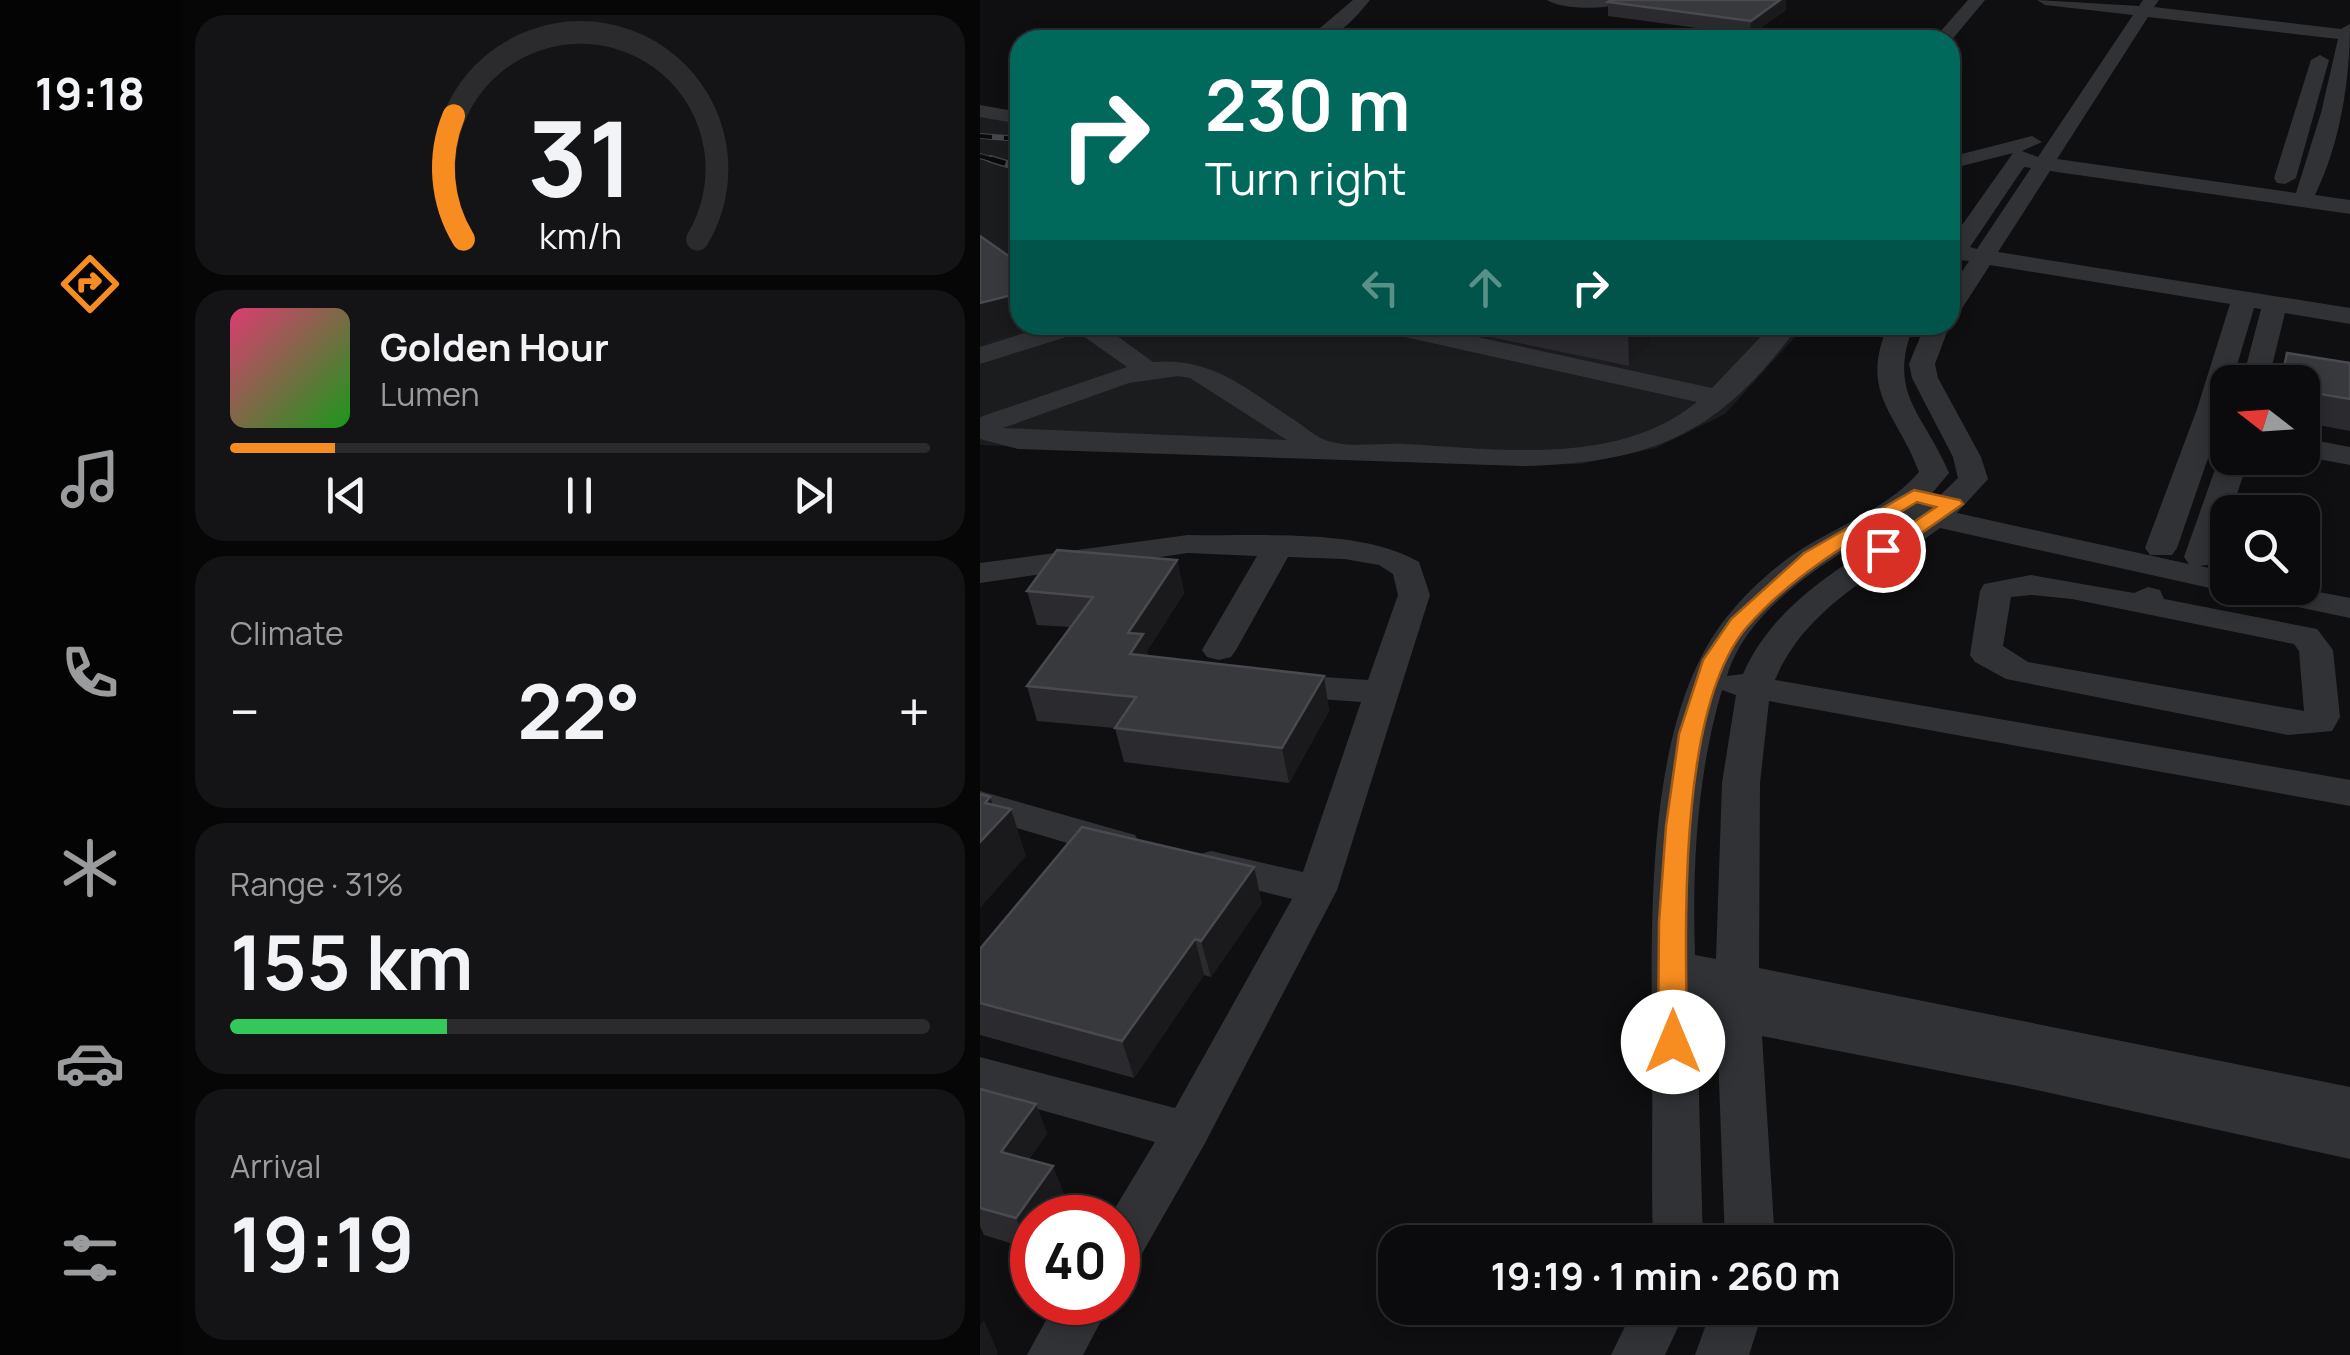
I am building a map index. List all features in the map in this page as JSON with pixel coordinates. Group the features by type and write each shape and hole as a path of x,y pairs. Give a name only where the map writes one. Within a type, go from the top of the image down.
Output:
{"street":[{"path":"1329,30 1362,0"},
{"path":"1555,0 1612,2"},
{"path":"1951,30 1978,0"},
{"path":"2045,0 2137,5"},
{"path":"2092,0 2342,31"},
{"path":"1960,245 2034,155 2137,5"},
{"path":"2282,189 2308,105 2342,31"},
{"path":"2306,192 2338,116 2342,31"},
{"path":"2308,105 2338,116"},
{"path":"980,111 1010,116"},
{"path":"2034,155 2350,207"},
{"path":"1960,294 1989,252 2034,155"},
{"path":"1960,162 2034,155 2350,198"},
{"path":"1960,250 2350,303"},
{"path":"1989,252 2350,316"},
{"path":"2191,560 2212,408 2244,299"},
{"path":"2259,365 2275,304"},
{"path":"980,356 1046,335"},
{"path":"1100,335 1146,369"},
{"path":"1433,335 1718,398"},
{"path":"980,429 1018,440 1561,456 1600,453 1666,435 1718,398 1777,335"},
{"path":"1749,1225 1736,996 1743,734 1777,640 1925,506 1934,472 1922,442 1893,396 1886,363 1897,335"},
{"path":"1678,1225 1673,985 1679,826 1691,734 1712,669 1739,623 1811,557 1925,506 1973,479 1967,457 1925,378 1922,364 1934,335"},
{"path":"980,429 1146,369 1170,366 1198,370 1321,450"},
{"path":"2320,431 2350,437"},
{"path":"2320,450 2350,456"},
{"path":"2128,561 2126,579 2148,601 2305,636 2316,650 2322,717 2308,725 2288,723 2018,670 1988,655 1996,591 2038,585 2148,601 2168,587 2191,560 2227,475"},
{"path":"1925,506 2191,560"},
{"path":"1925,506 2128,561 2191,560"},
{"path":"980,574 1188,544 1350,570"},
{"path":"1233,672 1274,556"},
{"path":"1140,1210 1317,890 1414,594 1408,569 1388,557 1274,556"},
{"path":"2320,584 2350,590"},
{"path":"2320,602 2350,608"},
{"path":"1712,669 2350,773"},
{"path":"1196,680 1233,672 1382,692"},
{"path":"1762,676 2350,794"},
{"path":"980,804 1066,850 1161,854 1317,890"},
{"path":"1673,985 2350,1106"},
{"path":"1736,996 2350,1138"},
{"path":"980,1075 1187,1130"},
{"path":"1054,1355 1072,1325"},
{"path":"1638,1355 1653,1325"},
{"path":"1722,1355 1732,1325"}],"shaded area":[{"path":"980,106 1010,110 1010,335 1797,335 1725,414 1656,448 1581,464 1490,465 980,445"}],"building":[{"path":"1780,0 1751,21 1608,2"},
{"path":"980,236 1010,257 1010,296 980,303"},
{"path":"2287,353 2350,363 2350,399 2320,394 2320,365 2285,365"},
{"path":"1057,550 1177,560 1128,633 1143,634 1130,654 1324,676 1282,748 1115,728 1136,697 1027,686 1093,597 1027,591"},
{"path":"980,794 990,797 985,803 1011,809 980,842"},
{"path":"1082,827 1254,867 1201,941 1195,939 1122,1041 980,1003 980,949"},
{"path":"980,1089 1036,1104 1001,1152 1053,1166 1032,1195 1010,1195 1010,1216 980,1208"}],"railway":[{"path":"980,136 1010,138"},
{"path":"980,156 1000,162"},
{"path":"991,159 1010,165"}],"route":[{"path":"1673,1042 1672,922 1679,826 1691,734 1714,660 1739,623 1811,557 1914,496 1953,504 1883,550"}]}
